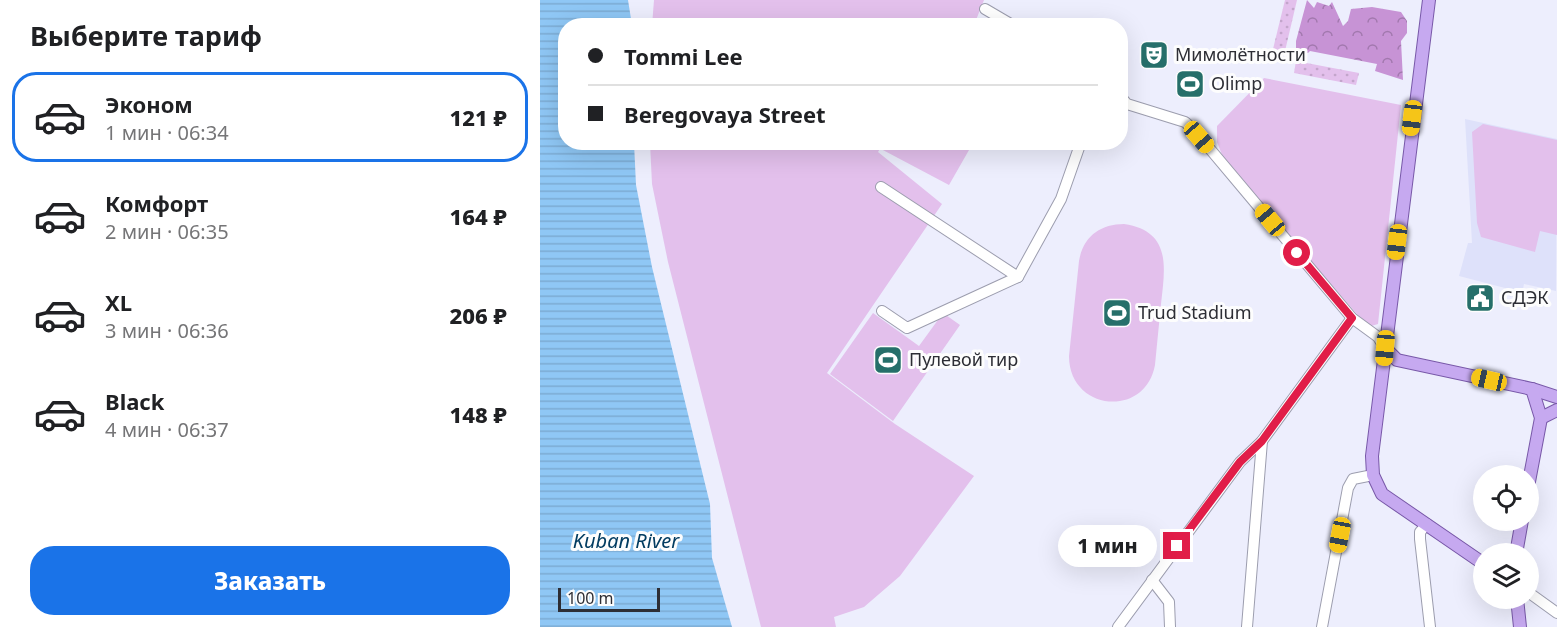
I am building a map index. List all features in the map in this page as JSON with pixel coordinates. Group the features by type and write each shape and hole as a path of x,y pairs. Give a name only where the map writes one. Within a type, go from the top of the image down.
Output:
{"main road":[{"path":"1428,0 1372,456 1373,475 1382,494 1473,556"},
{"path":"1385,348 1397,360 1532,389 1557,397"},
{"path":"1532,389 1542,418 1532,465"},
{"path":"1542,418 1557,410"},
{"path":"1518,609 1520,627"}],"street":[{"path":"985,9 1000,18"},
{"path":"1128,104 1185,122 1194,130 1352,318 1378,337 1385,348"},
{"path":"882,311 907,328 1018,277 1061,199 1078,150"},
{"path":"881,187 1018,277"},
{"path":"1119,627 1240,462 1262,441 1352,318"},
{"path":"1247,627 1262,441"},
{"path":"1322,627 1348,488 1353,478 1373,475"},
{"path":"1426,524 1420,532 1420,539 1430,627"},
{"path":"1152,580 1169,602 1170,627"},
{"path":"1539,600 1557,613"}],"shaded area":[{"path":"654,0 984,0 977,18 653,18"},
{"path":"1285,0 1297,0 1285,51 1273,49"},
{"path":"1296,61 1359,73 1356,85 1294,73"},
{"path":"1264,78 1401,105 1378,324 1368,327 1224,160 1217,142 1217,126"},
{"path":"1465,119 1557,139 1556,291 1524,284 1521,299 1504,295 1505,288 1459,276 1468,243 1472,243"},
{"path":"1483,124 1557,140 1557,235 1540,231 1535,252 1481,237 1477,223 1472,132"},
{"path":"650,150 879,150 878,152 942,204 827,373 895,424 974,476 900,576 864,607 834,617 836,627 761,627 668,262 652,184"},
{"path":"883,150 969,150 949,185"},
{"name":"Trud Stadium","path":"1124,224 1140,228 1151,234 1158,243 1164,265 1163,291 1155,365 1148,382 1137,394 1123,400 1108,401 1094,397 1081,388 1072,374 1069,356 1079,261 1084,245 1100,229"},
{"name":"Пулевой тир","path":"873,313 919,346 943,313 960,325 893,421 830,374"}],"green space":[{"path":"1307,0 1314,8 1317,2 1329,6 1332,2 1343,26 1348,21 1351,9 1372,7 1401,12 1407,21 1407,33 1401,41 1403,80 1375,71 1377,64 1310,51 1308,53 1296,51 1296,41"}],"water":[{"name":"Kuban River","path":"540,0 628,0 631,18 558,18 558,150 634,150 636,185 652,267 710,504 712,558 732,627 540,627"}],"place":[{"name":"Мимолётности","path":"1154,55"},
{"name":"Olimp","path":"1190,84"},
{"name":"СДЭК","path":"1480,298"},
{"name":"Trud Stadium","path":"1117,313"},
{"name":"Пулевой тир","path":"888,360"}],"route":[{"path":"1177,546 1240,462 1262,441 1352,318 1297,253"}]}
